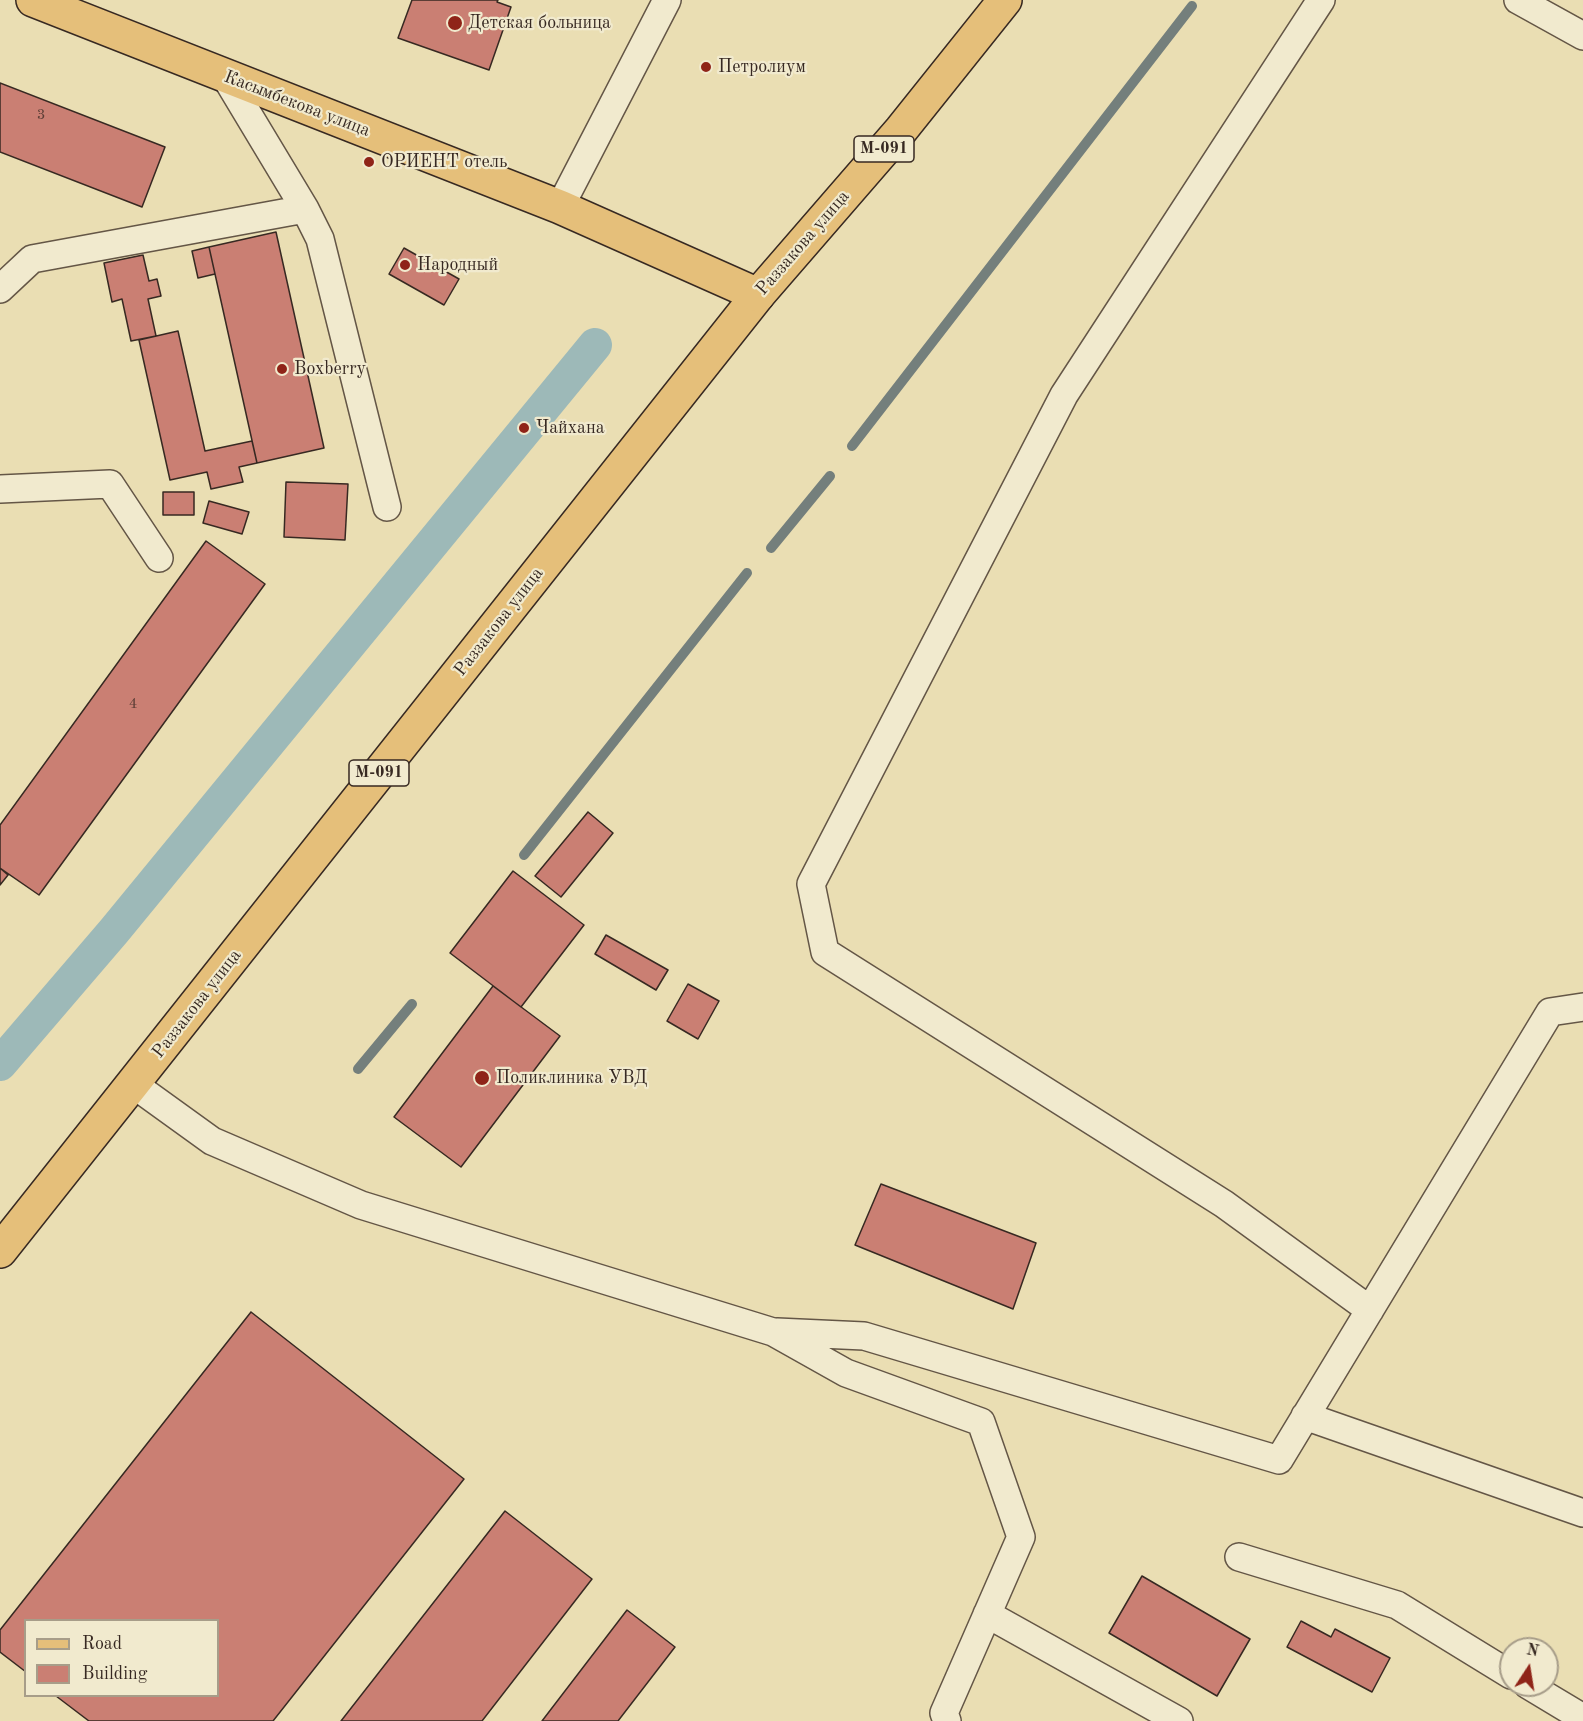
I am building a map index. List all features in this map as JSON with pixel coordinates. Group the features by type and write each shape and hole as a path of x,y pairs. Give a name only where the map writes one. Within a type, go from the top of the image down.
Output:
{"main road":[{"name":"Касымбекова улица","path":"33,0 560,207 758,295"},
{"name":"Раззакова улица","path":"0,1251 758,295 901,130 1005,0"}],"street":[{"path":"560,207 668,0"},
{"path":"1320,0 1064,395 811,884 825,952 1224,1204 1370,1310"},
{"path":"1518,0 1583,36"},
{"path":"225,76 305,209 320,239 387,507"},
{"path":"0,289 32,259 305,209"},
{"path":"0,489 110,484 159,558"},
{"path":"773,1332 864,1336 1279,1460 1550,1012 1583,1007"},
{"path":"133,1084 212,1141 361,1205 773,1332 846,1373 981,1422 1021,1537 944,1713 947,1721"},
{"path":"1305,1416 1583,1513"},
{"path":"1239,1557 1397,1605 1499,1668"},
{"path":"987,1614 1179,1721"},
{"path":"1548,1697 1583,1718"}],"building":[{"name":"Детская больница","path":"412,0 498,0 497,2 511,7 489,70 398,38"},
{"path":"0,83 165,147 142,207 0,152"},
{"path":"276,232 324,448 257,463 209,247"},
{"path":"209,247 215,274 198,278 192,251"},
{"path":"404,248 459,279 444,305 389,274"},
{"path":"143,255 149,281 157,279 161,296 148,299 156,336 131,341 122,299 112,302 104,263"},
{"path":"178,331 205,451 252,441 257,463 239,467 243,482 211,489 207,472 170,480 139,340"},
{"path":"286,482 348,484 345,540 284,537"},
{"path":"163,492 194,492 194,515 163,515"},
{"path":"209,501 249,512 242,534 203,523"},
{"path":"206,541 265,584 39,895 0,868 0,825"},
{"path":"588,812 613,833 561,897 535,876"},
{"path":"0,868 8,875 0,885"},
{"path":"513,871 584,925 521,1007 450,953"},
{"path":"606,935 668,970 656,990 595,954"},
{"path":"688,984 719,1001 698,1039 667,1021"},
{"path":"493,986 560,1036 461,1167 394,1117"},
{"path":"881,1184 1036,1243 1013,1309 855,1245"},
{"path":"251,1312 464,1479 273,1721 89,1721 57,1697 219,1697 219,1619 24,1619 24,1670 0,1652 0,1630"},
{"path":"505,1511 592,1579 482,1721 341,1721"},
{"path":"1142,1576 1250,1639 1217,1696 1109,1633"},
{"path":"627,1610 675,1647 618,1721 542,1721"},
{"path":"1301,1621 1331,1637 1335,1629 1390,1658 1372,1692 1287,1647"}],"waterway":[{"path":"852,446 1192,6"},
{"path":"0,1064 114,931 595,345"},
{"path":"771,548 830,476"},
{"path":"524,855 747,573"},
{"path":"358,1069 412,1004"}],"place":[{"name":"Детская больница","path":"455,23"},
{"name":"Петролиум","path":"706,67"},
{"name":"ОРИЕНТ отель","path":"369,162"},
{"name":"Народный","path":"405,265"},
{"name":"Boxberry","path":"282,369"},
{"name":"Чайхана","path":"524,428"},
{"name":"Поликлиника УВД","path":"482,1078"}]}
